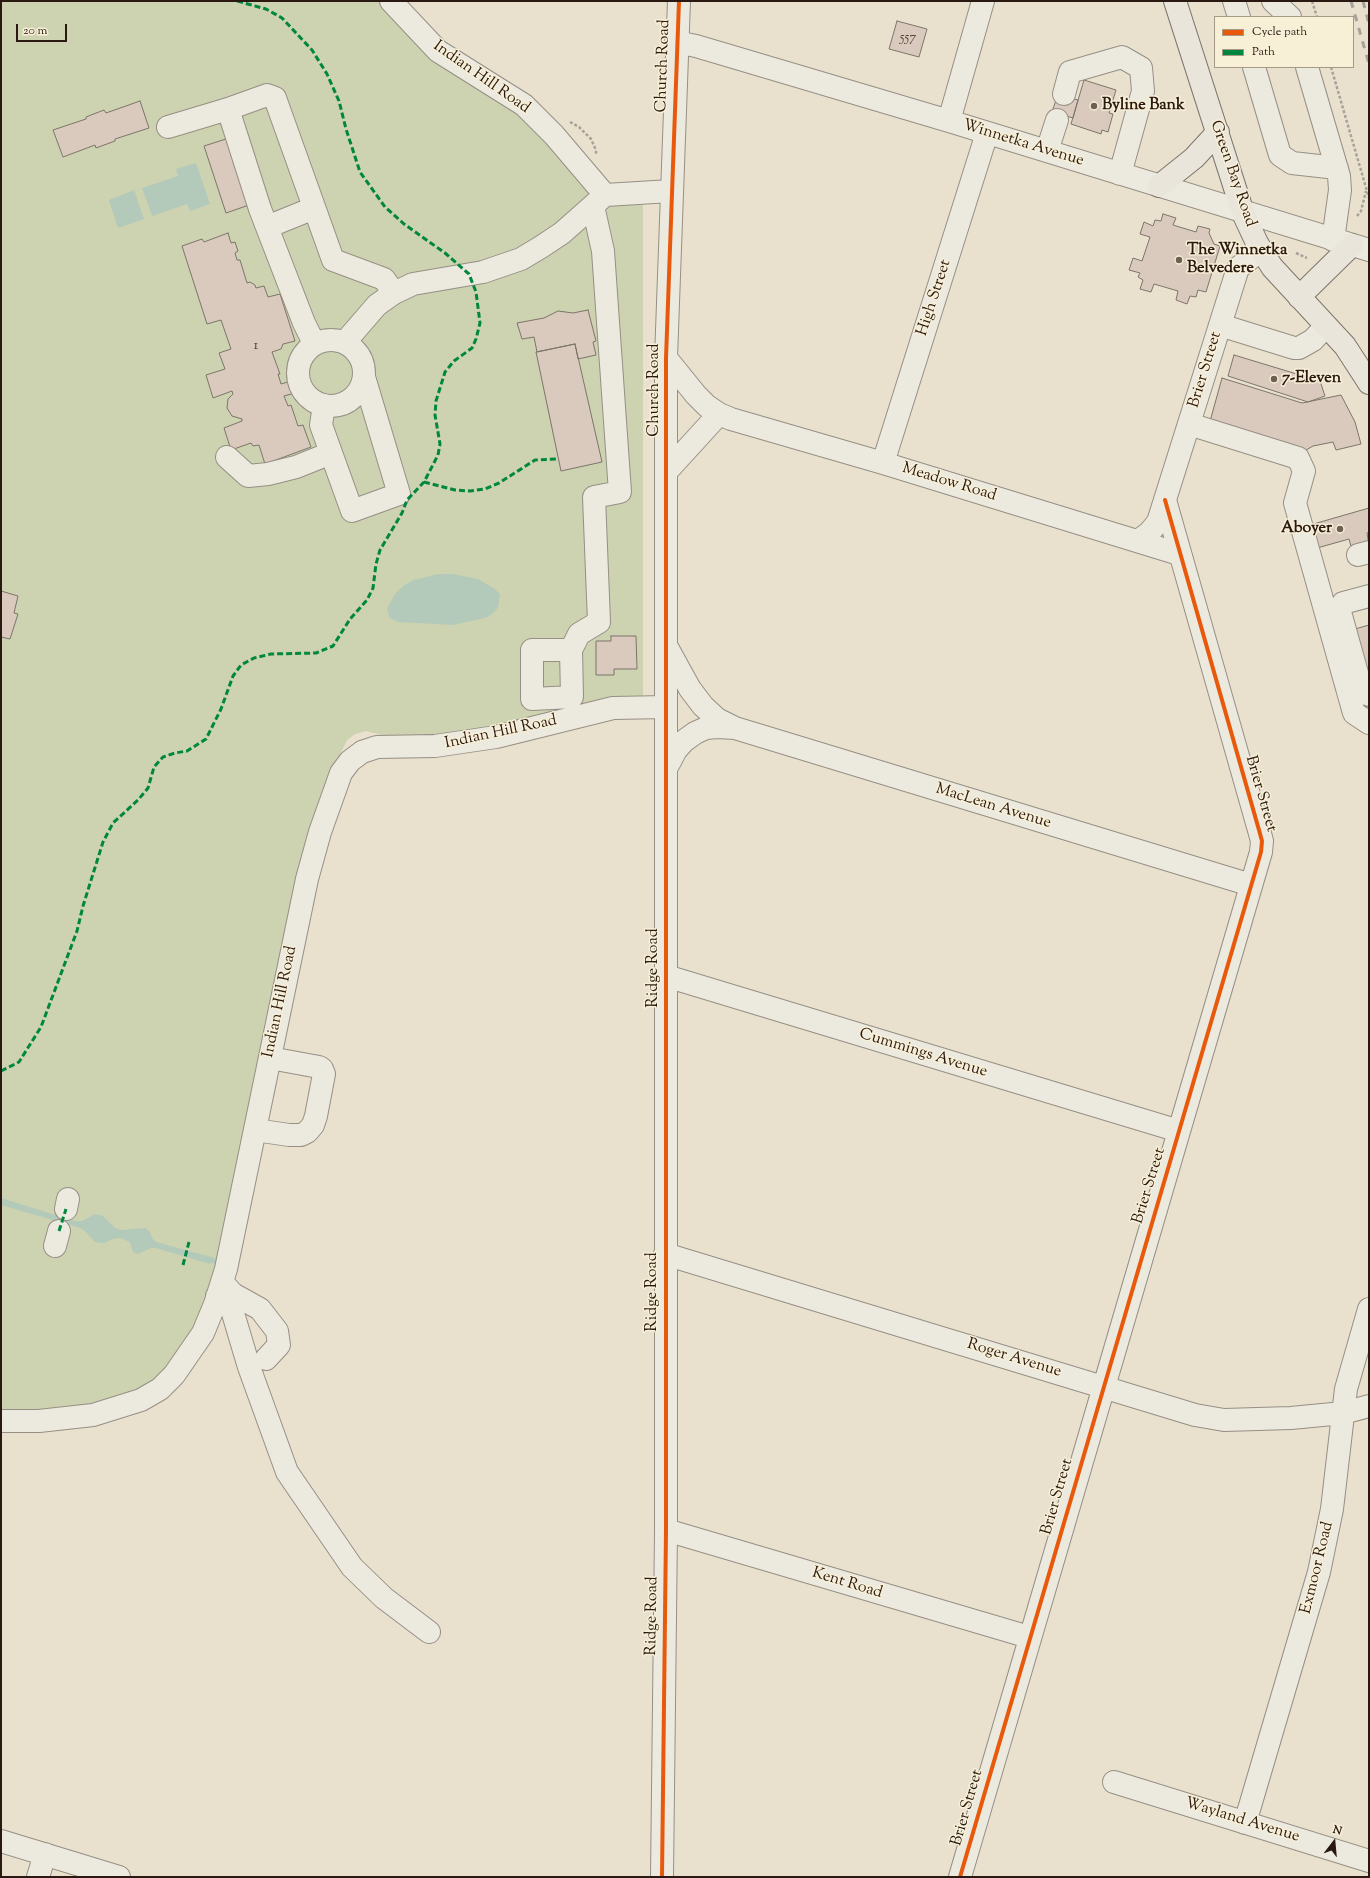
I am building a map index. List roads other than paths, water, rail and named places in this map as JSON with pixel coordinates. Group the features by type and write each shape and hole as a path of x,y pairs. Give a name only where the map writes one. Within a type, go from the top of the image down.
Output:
{"main road":[{"name":"Green Bay Road","path":"1176,1 1244,213 1261,250 1272,267 1345,346 1369,383"},
{"path":"1159,186 1194,158 1218,132"},
{"path":"1299,297 1351,245"}],"street":[{"name":"Indian Hill Road","path":"391,1 438,51 524,105 554,135 599,201"},
{"name":"Church Road","path":"666,708 666,358 678,1"},
{"path":"949,121 983,1"},
{"path":"1234,1 1239,16"},
{"path":"1273,1 1289,16"},
{"name":"Winnetka Avenue","path":"676,42 696,46 949,121 1351,245"},
{"path":"1064,94 1070,72 1122,57 1140,68 1143,91 1120,174"},
{"path":"1254,68 1280,155 1292,163 1337,168"},
{"path":"1307,68 1339,176 1340,190 1351,245"},
{"path":"168,127 228,109 267,95 275,98 333,260 384,280 394,293"},
{"path":"228,109 267,227 304,323 314,343"},
{"path":"1047,151 1057,120"},
{"name":"High Street","path":"883,463 987,133"},
{"path":"345,342 368,314 394,293 413,284 483,272 520,259 557,236 599,201 672,191"},
{"path":"553,723 561,698 571,650 579,634 599,622 594,497 620,492 599,201"},
{"path":"267,227 314,208"},
{"name":"Brier Street","path":"1138,541 1149,533 1158,522 1238,268 1261,250"},
{"path":"1220,325 1294,348 1313,340 1326,326"},
{"path":"324,405 321,425 352,511 399,494 364,377 364,366 360,356 354,348 345,342 334,339 314,343 307,349 300,360 297,374 299,382 308,398 324,405 335,406 346,403 355,396 361,387 364,377"},
{"name":"Meadow Road","path":"666,358 696,395 718,414 731,419 883,463 1180,554"},
{"path":"667,471 718,414"},
{"path":"1189,424 1298,458 1304,471 1295,503 1354,713 1369,723"},
{"path":"227,457 248,476 268,474 296,468 331,453"},
{"name":"Brier Street","path":"960,1877 1029,1637 1261,852 1262,842 1165,500"},
{"path":"1369,596 1343,602 1340,612 1362,691 1369,695"},
{"name":"MacLean Avenue","path":"667,648 690,689 704,706 718,719 735,728 1251,885"},
{"path":"571,650 532,650 532,699 561,698 592,712"},
{"name":"Indian Hill Road","path":"1,1421 39,1421 92,1415 142,1400 160,1389 174,1375 203,1333 226,1269 310,866 320,832 341,773 350,761 362,752 377,747 435,746 496,737 613,708 666,708"},
{"name":"Ridge Road","path":"662,1877 666,1530 666,708"},
{"name":"MacLean Avenue","path":"667,767 676,750 684,741 695,733 706,728 735,728"},
{"name":"Cummings Avenue","path":"666,976 1179,1131"},
{"path":"255,1130 289,1135 301,1134 307,1132 313,1125 316,1116 324,1074 322,1069 319,1066 270,1058"},
{"name":"Roger Avenue","path":"665,1254 1195,1415 1224,1420 1291,1418 1343,1413 1369,1406"},
{"path":"220,1289 233,1294 260,1309 277,1331 279,1345 266,1359"},
{"path":"220,1289 232,1310 249,1367 287,1472 352,1568 384,1598 429,1632"},
{"name":"Exmoor Road","path":"1245,1823 1319,1572 1332,1509 1346,1389 1369,1309"},
{"name":"Kent Road","path":"666,1530 1029,1637"},
{"name":"Wayland Avenue","path":"1114,1782 1369,1861"},
{"path":"1,1841 119,1877"},
{"path":"38,1877 45,1854"}],"waterway":[{"path":"204,1258 218,1262"}],"railway":[{"path":"1351,1 1369,64"},
{"path":"1363,1 1369,24"}],"place":[{"name":"Byline Bank","path":"1094,106"},
{"name":"The Winnetka Belvedere","path":"1179,260"},
{"name":"7-Eleven","path":"1274,379"},
{"name":"Aboyer","path":"1340,529"}]}
